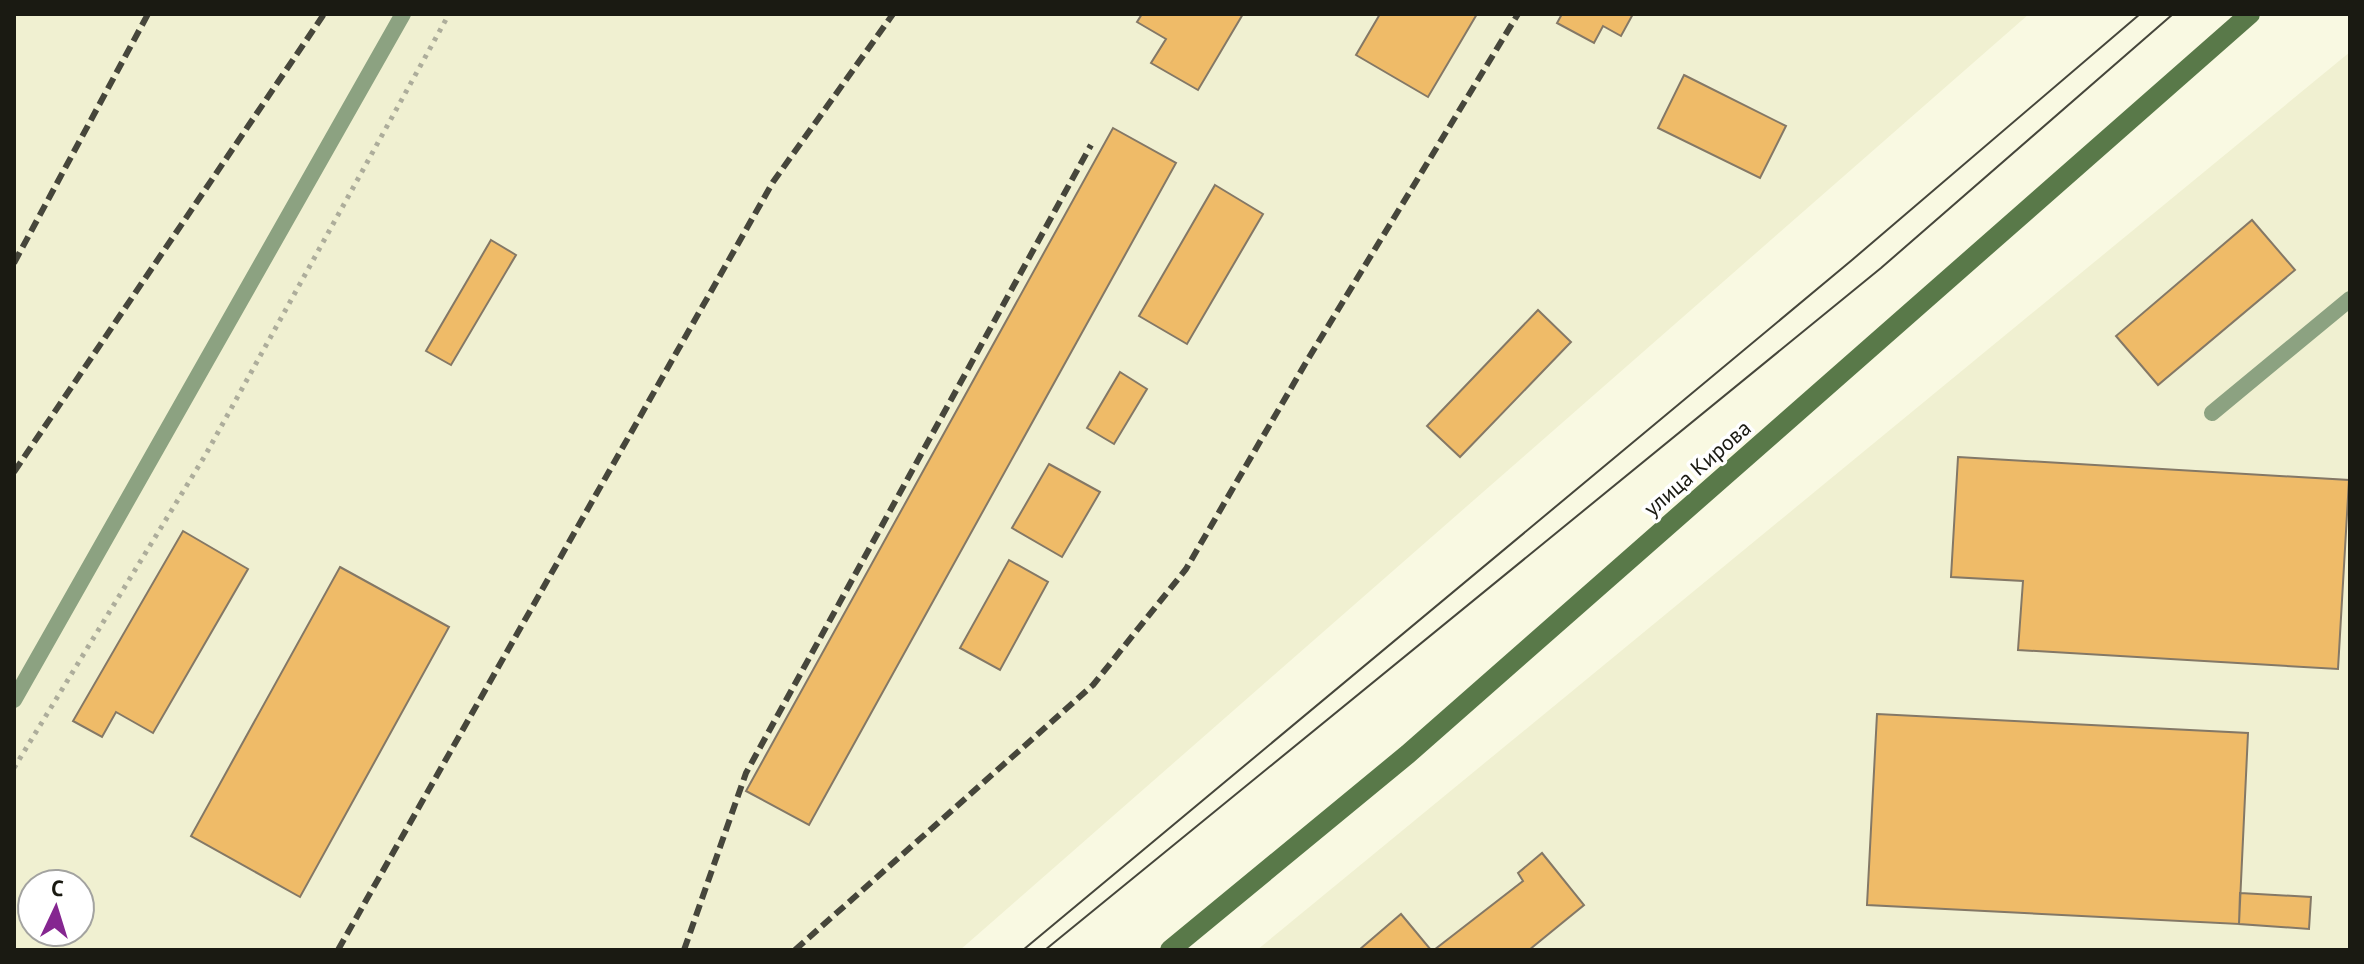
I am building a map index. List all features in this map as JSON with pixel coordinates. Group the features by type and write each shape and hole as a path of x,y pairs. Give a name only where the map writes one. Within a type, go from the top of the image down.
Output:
{"main road":[{"name":"улица Кирова","path":"1170,950 1420,744 2250,14"}],"lane":[{"path":"14,700 403,14"},
{"path":"2212,413 2350,299"}],"path":[{"path":"14,768 206,454 449,14"}],"shaded area":[{"path":"14,14 2029,14 960,950 14,950"},
{"path":"2350,52 2350,950 1257,950"}],"building":[{"path":"1142,14 1243,14 1198,90 1151,63 1166,39 1137,22"},
{"path":"1380,14 1477,14 1428,97 1356,55"},
{"path":"1562,14 1633,14 1621,36 1603,26 1594,43 1557,23"},
{"path":"1684,75 1786,126 1760,178 1658,128"},
{"path":"1113,128 1176,163 809,825 746,791"},
{"path":"1215,185 1263,214 1187,344 1139,316"},
{"path":"2252,220 2295,270 2158,385 2116,336"},
{"path":"491,240 516,255 451,365 426,351"},
{"path":"1538,310 1571,342 1460,457 1427,426"},
{"path":"1120,372 1147,389 1114,444 1087,428"},
{"path":"1958,457 2349,480 2338,669 2018,650 2023,581 1951,577"},
{"path":"1049,464 1100,492 1062,557 1012,528"},
{"path":"183,531 248,569 153,733 116,712 102,737 73,721"},
{"path":"1009,560 1048,582 1000,670 960,648"},
{"path":"340,567 449,627 300,897 191,836"},
{"path":"1877,714 2248,733 2239,924 1867,905"},
{"path":"1542,853 1584,905 1529,950 1434,950 1523,881 1518,873"},
{"path":"2240,893 2311,897 2309,929 2239,924"},
{"path":"1401,914 1431,950 1359,950"}],"tram line":[{"path":"1023,950 1852,260 2140,14"},
{"path":"1045,950 1881,268 2173,14"}],"railway":[{"path":"14,263 148,14"},
{"path":"14,472 324,14"},
{"path":"338,950 773,182 893,14"},
{"path":"795,950 1093,685 1186,569 1308,359 1518,14"},
{"path":"684,950 746,773 1091,145"}]}
